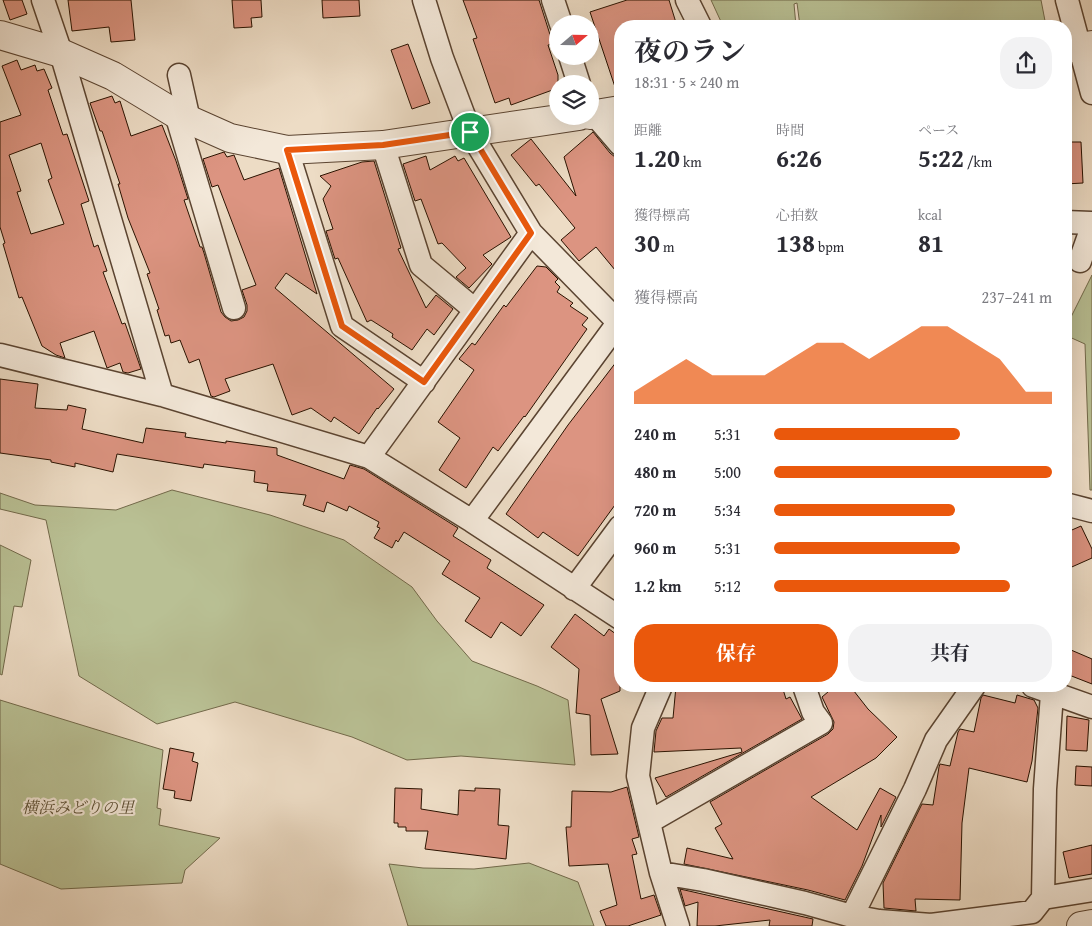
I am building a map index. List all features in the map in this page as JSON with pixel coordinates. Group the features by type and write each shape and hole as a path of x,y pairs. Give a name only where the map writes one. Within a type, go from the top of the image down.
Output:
{"street":[{"path":"44,0 162,394"},
{"path":"424,0 442,58 470,132 531,233 614,318"},
{"path":"553,0 557,15"},
{"path":"687,0 697,20"},
{"path":"1067,0 1092,93"},
{"path":"0,34 61,53 113,76 183,117 230,138 287,150 383,145 549,119"},
{"path":"179,75 183,117 234,308"},
{"path":"599,112 614,111"},
{"path":"599,124 614,138"},
{"path":"383,145 421,264 475,310"},
{"path":"287,150 342,326 424,382"},
{"path":"1072,223 1092,225 1080,261"},
{"path":"369,457 531,233"},
{"path":"472,521 614,330"},
{"path":"1,352 162,394 369,457 472,521 574,590 614,614"},
{"path":"1072,506 1092,511"},
{"path":"574,590 614,534"},
{"path":"658,692 643,728 638,776 661,873 678,926"},
{"path":"649,822 821,723 813,712 806,692"},
{"path":"852,916 916,789 936,740 970,692"},
{"path":"661,873 703,880 879,921 931,925 1032,912 1043,898 1045,789 1042,692"},
{"path":"1048,692 1092,707"},
{"path":"1043,898 1092,890"},
{"path":"1081,926 1092,924"}],"green space":[{"path":"711,0 1041,0 1045,20 799,20 797,3 794,4 795,20 720,20"},
{"path":"1092,275 1092,490 1090,490 1085,344 1072,338 1072,315"},
{"path":"172,490 270,515 344,540 412,587 437,621 472,661 568,700 575,765 461,756 407,760 352,737 235,702 157,724 79,676 46,520 0,509 0,493 35,505 116,510"},
{"path":"0,545 31,560 22,607 14,606 2,675 0,674"},
{"name":"横浜みどりの里","path":"0,700 163,750 157,808 161,809 159,825 220,838 185,870 182,883 61,889 0,864"},
{"path":"529,863 578,882 594,926 408,926 389,864 423,868 474,869"}],"building":[{"path":"3,0 22,0 27,14 10,20"},
{"path":"68,0 131,0 135,40 111,42 109,27 72,31"},
{"path":"232,0 261,0 262,17 251,18 252,27 234,28"},
{"path":"322,0 359,0 360,16 323,18"},
{"path":"463,0 539,0 549,31 549,65 555,65 558,75 549,75 549,91 511,105 509,98 495,103 473,39 477,38"},
{"path":"627,0 669,0 675,20 614,20 614,84 599,39 599,15 591,15 590,12"},
{"path":"408,44 430,103 412,109 391,50"},
{"path":"17,60 21,70 35,65 37,71 44,69 52,88 48,90 63,135 67,134 89,201 81,204 94,247 98,245 107,271 103,272 122,324 125,323 141,369 128,373 123,372 120,363 107,368 94,331 60,343 65,358 56,355 42,346 22,297 19,298 0,227 0,122 21,115 2,66","holes":["41,143 52,178 48,180 64,224 31,234 17,192 21,191 9,155"]},
{"path":"112,96 115,103 120,101 131,136 162,125 188,199 184,200 200,247 202,247 204,253 221,312 231,321 244,317 247,311 242,290 256,285 218,185 212,187 203,159 224,152 227,157 234,155 244,180 279,168 317,294 286,273 275,288 394,389 377,408 359,434 334,417 331,422 311,408 292,415 273,364 225,379 230,391 214,397 211,396 199,359 189,363 180,340 171,343 169,335 165,336 157,310 159,309 147,274 150,273 128,218 118,184 120,184 102,131 100,131 90,103"},
{"path":"593,132 614,156 614,269 596,247 579,261 561,240 575,228 539,184 536,186 511,155 531,139 576,196 564,157"},
{"path":"1072,142 1081,142 1083,183 1072,184"},
{"path":"426,156 430,170 455,156 458,161 464,158 511,237 483,255 492,264 469,288 456,277 466,268 442,243 438,244 421,199 415,201 403,164"},
{"path":"374,161 401,248 398,249 426,308 436,295 453,309 434,335 427,329 412,350 392,337 393,334 371,320 367,322 338,258 335,259 326,231 333,229 323,199 331,186 320,176 362,162"},
{"path":"537,266 546,267 558,279 555,282 560,287 557,292 573,303 570,306 588,318 582,325 587,329 525,417 498,451 493,447 466,488 439,470 460,438 438,422 474,370 459,359 472,343 475,345 504,305 506,307"},
{"path":"614,365 614,506 578,556 543,532 538,538 506,514 568,425"},
{"path":"0,379 38,384 35,408 67,410 68,405 86,409 82,429 143,443 146,428 186,433 185,437 277,448 277,455 344,479 350,465 364,469 458,528 453,536 491,560 487,568 544,605 521,636 501,622 491,638 465,621 480,598 442,574 450,561 404,532 398,542 396,540 392,548 374,538 380,528 377,527 379,522 349,506 347,511 327,502 324,512 303,505 306,495 267,491 268,484 254,482 255,471 204,464 203,468 117,454 113,472 75,463 75,467 51,462 51,460 0,453"},
{"path":"1081,526 1092,549 1092,558 1072,567 1072,530"},
{"path":"575,614 604,636 609,629 614,633 614,692 618,692 601,699 618,754 591,755 590,715 576,713 579,669 551,647"},
{"path":"1072,650 1092,659 1092,684 1072,676"},
{"path":"675,692 784,692 786,699 790,697 802,719 666,797 655,778 742,752 741,748 654,752 656,731 662,718 673,718"},
{"path":"828,692 855,692 868,709 897,737 876,758 811,797 857,830 880,788 896,797 881,827 881,815 862,866 845,900 808,890 684,864 687,848 733,859 715,828 722,824 710,802 828,734 833,729 834,722 822,697"},
{"path":"983,695 1015,703 1017,695 1034,700 1038,708 1032,761 1027,782 969,768 962,823 960,900 915,899 916,911 884,908 883,883 922,804 933,805 940,764 950,766 958,732 960,729 974,732"},
{"path":"1067,716 1089,720 1087,751 1066,750"},
{"path":"170,748 194,753 192,761 198,763 191,801 174,798 175,791 163,789"},
{"path":"1076,766 1092,767 1092,786 1075,785"},
{"path":"627,787 639,837 632,839 637,854 632,855 641,899 654,895 661,915 628,926 606,926 600,911 617,905 608,864 569,866 566,827 571,827 572,791 611,792"},
{"path":"395,788 422,789 421,809 458,815 459,790 475,791 475,788 500,789 498,825 509,826 506,859 425,849 428,831 406,831 406,827 398,827 398,823 394,823"},
{"path":"1092,845 1092,874 1069,878 1063,852"},
{"path":"680,889 813,919 812,926 769,926 770,920 697,926 698,902 685,906"}],"route":[{"path":"470,132 531,233 424,382 342,326 287,150 383,145 470,132"}]}
